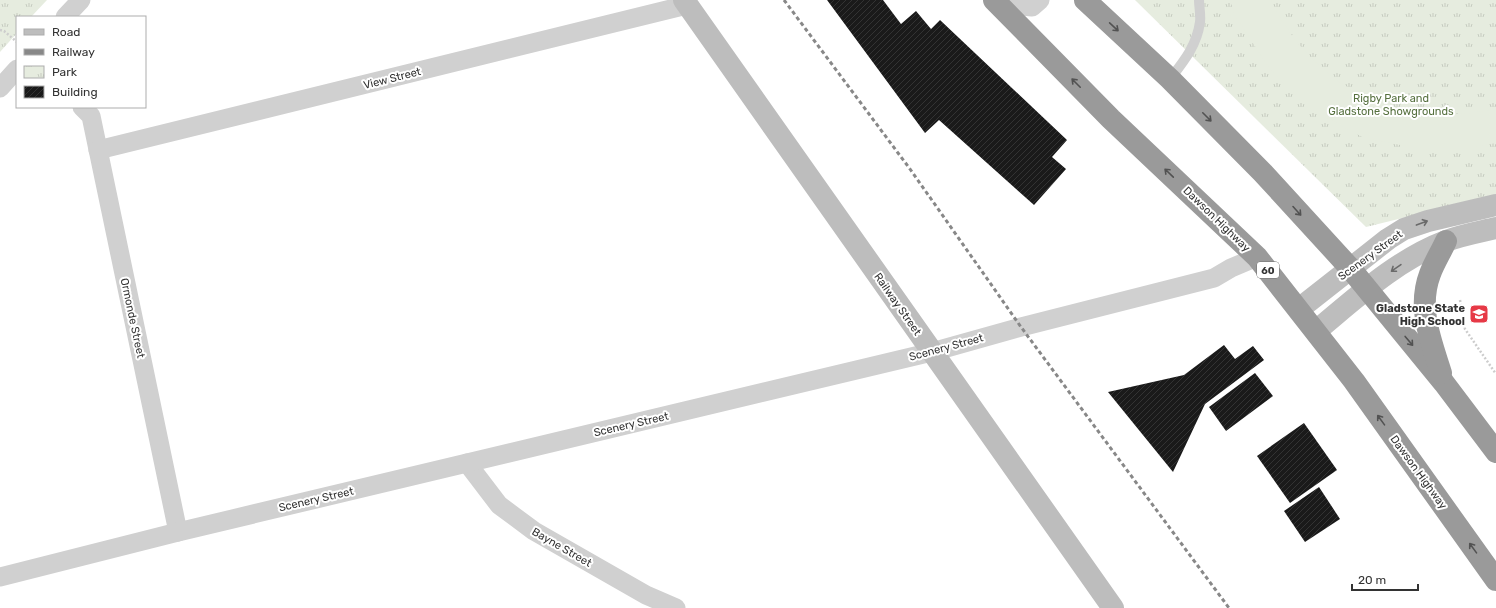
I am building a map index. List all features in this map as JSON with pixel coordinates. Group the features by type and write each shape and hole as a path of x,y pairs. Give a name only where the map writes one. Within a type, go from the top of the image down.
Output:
{"highway":[{"path":"1085,0 1170,79 1262,173 1350,268 1444,383 1496,452"},
{"name":"Dawson Highway","path":"996,2 1111,119 1257,257 1354,381 1496,580"},
{"path":"1444,383 1427,330 1424,311 1426,288 1430,274 1446,241"}],"street":[{"path":"66,16 81,0"},
{"path":"996,2 1032,7 1040,0"},
{"name":"View Street","path":"98,150 686,3"},
{"name":"Railway Street","path":"686,3 1113,608"},
{"path":"0,88 16,70"},
{"name":"Ormonde Street","path":"83,108 91,116 178,532"},
{"name":"Scenery Street","path":"1299,309 1388,239 1404,230 1428,221 1496,205"},
{"path":"1316,331 1366,289 1411,258 1446,241 1496,228"},
{"name":"Scenery Street","path":"0,577 178,532 932,352 1021,327 1214,278 1231,268 1257,257"},
{"name":"Bayne Street","path":"467,463 499,506 534,531 646,595 676,608"}],"lane":[{"path":"1170,79 1189,54 1196,40 1200,21 1199,0"}],"path":[{"path":"0,30 4,31 16,41"},
{"path":"1460,300 1466,329 1496,374"}],"green space":[{"path":"0,0 47,0 32,16 16,16 16,34 0,52"},
{"name":"Rigby Park and Gladstone Showgrounds","path":"1135,0 1496,0 1496,195 1366,227"},
{"path":"1230,0 1271,0 1285,25 1301,47 1320,66 1341,83 1364,96 1390,106 1416,112 1458,114 1496,108 1496,143 1473,147 1411,147 1364,138 1307,107 1270,69 1235,16"}],"building":[{"path":"827,0 883,0 901,24 916,11 931,29 940,20 1067,140 1052,157 1066,169 1034,205 939,120 925,133"},
{"path":"1224,345 1235,359 1253,346 1264,360 1205,404 1173,472 1108,392 1184,375"},
{"path":"1255,373 1273,396 1226,431 1209,407"},
{"path":"1304,423 1337,470 1290,503 1257,456"},
{"path":"1319,487 1340,519 1305,542 1284,511"}],"railway":[{"path":"784,0 910,169 1021,327 1229,608"}],"place":[{"name":"Gladstone State High School","path":"1479,314"}]}
